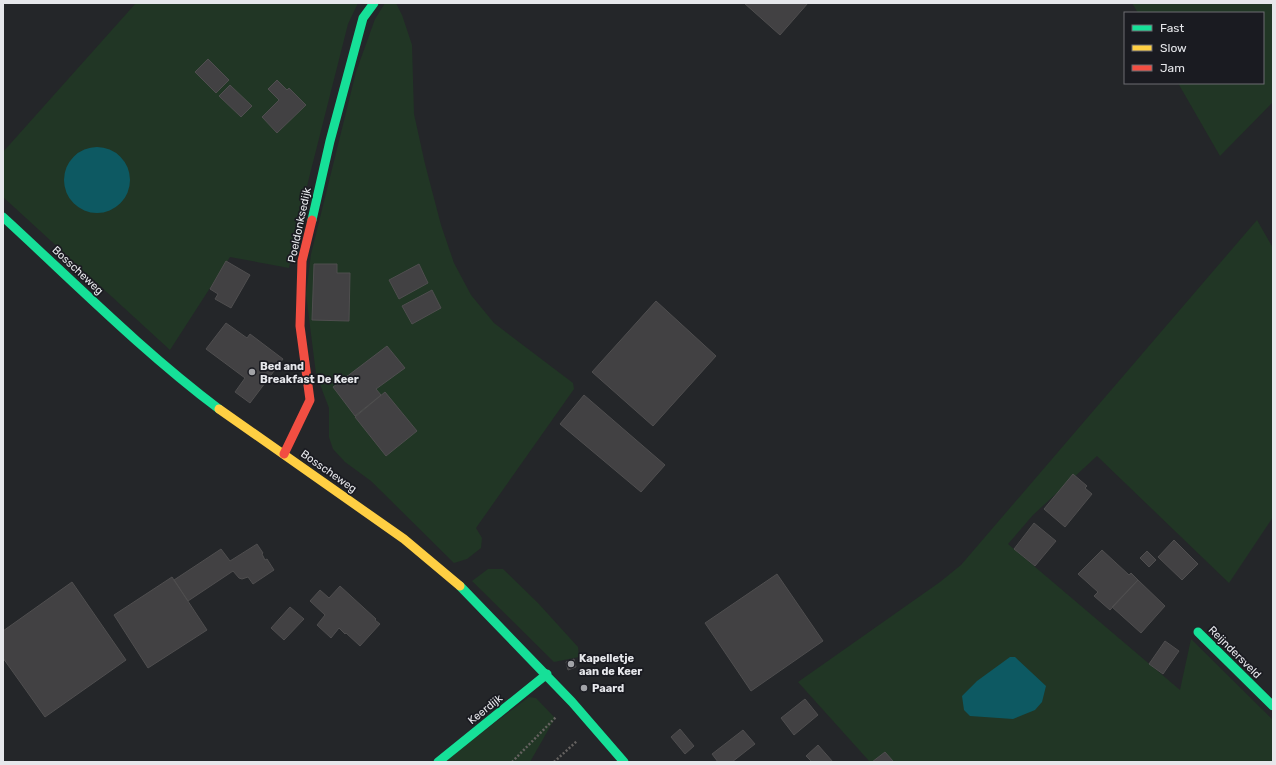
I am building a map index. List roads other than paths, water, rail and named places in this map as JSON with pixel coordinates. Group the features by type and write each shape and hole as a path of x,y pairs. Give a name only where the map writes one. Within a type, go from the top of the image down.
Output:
{"street":[{"name":"Poeldonksedijk","path":"284,454 310,400 300,326 302,261 330,141 362,18 374,3"},
{"name":"Bosscheweg","path":"3,217 138,342 187,385 235,421 404,539 465,590 547,674 624,762"},
{"name":"Reijndersveld","path":"1198,632 1273,706"},
{"name":"Keerdijk","path":"438,762 547,674"}],"water":[{"path":"90,147 104,147 116,152 125,161 130,173 128,193 121,204 104,213 90,213 78,208 69,199 64,187 64,173 69,161 78,152"},
{"path":"1010,657 1015,657 1046,686 1042,702 1035,710 1013,719 970,716 964,710 962,696 977,681"}],"place":[{"name":"Bed and Breakfast De Keer","path":"252,372"},
{"name":"Kapelletje aan de Keer","path":"571,664"},
{"name":"Paard","path":"584,688"}]}
